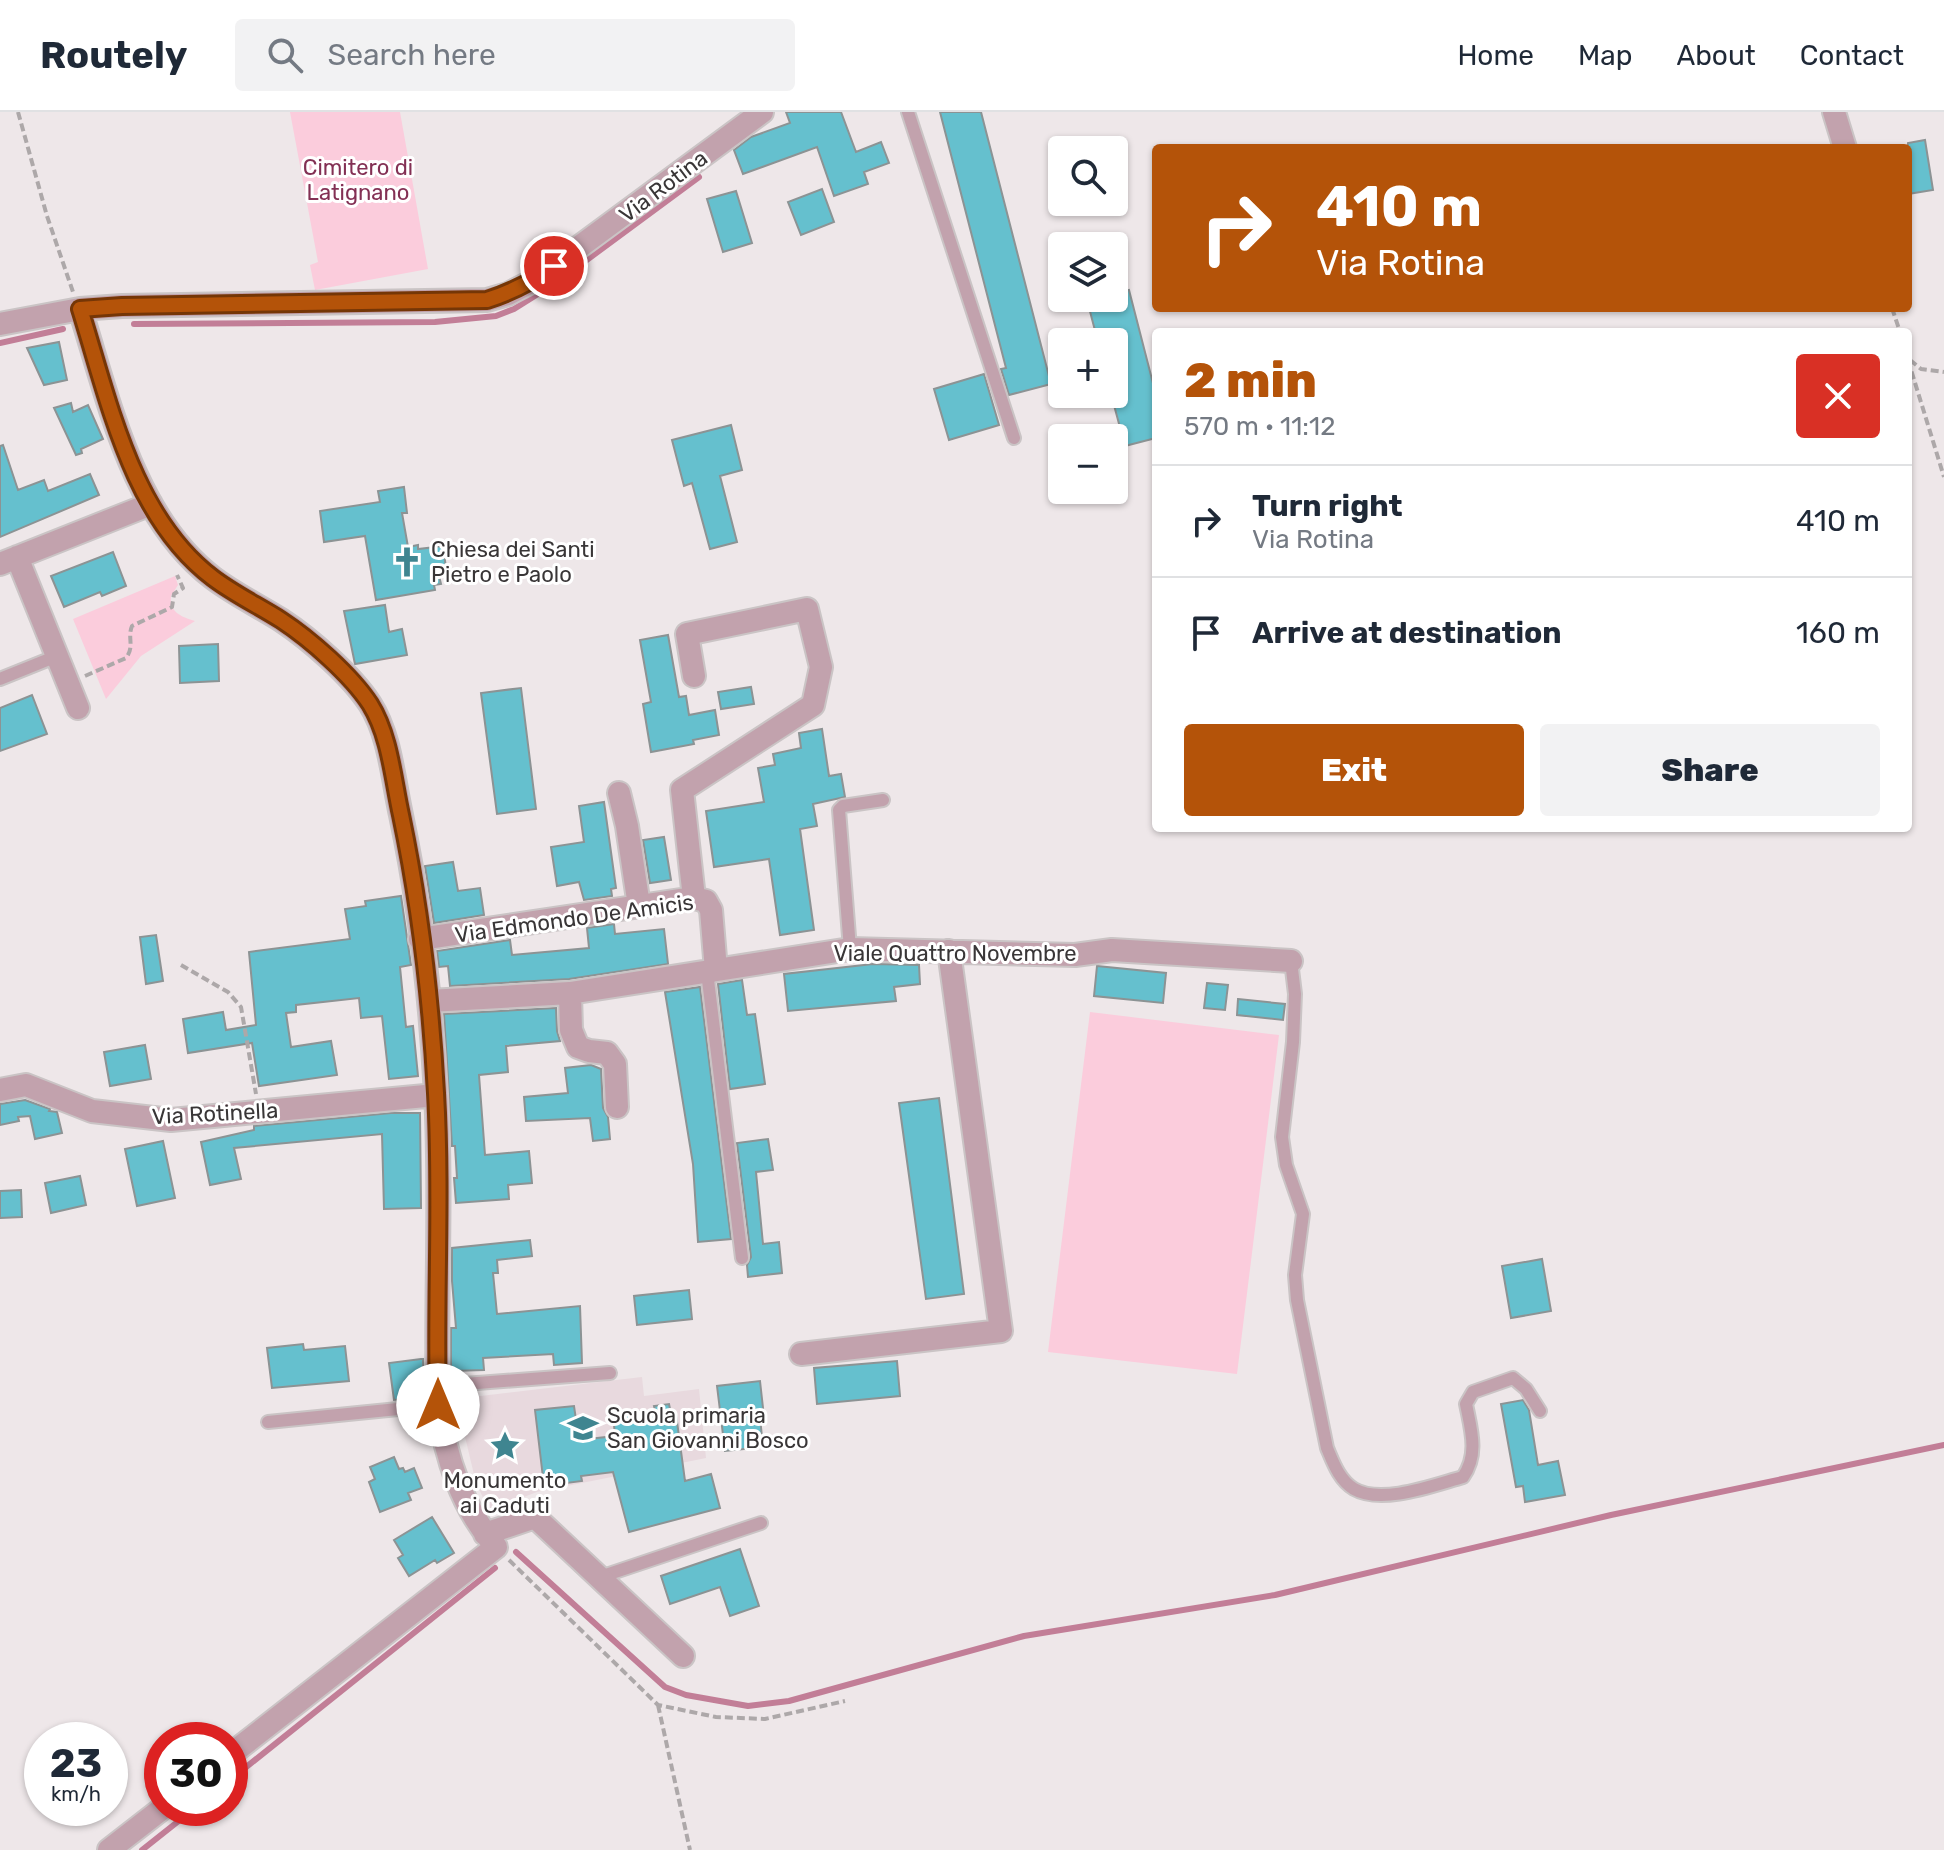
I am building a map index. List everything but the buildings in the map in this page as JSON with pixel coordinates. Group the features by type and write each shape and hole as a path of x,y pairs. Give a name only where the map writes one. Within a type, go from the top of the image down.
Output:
{"street":[{"name":"Via Rotina","path":"0,324 80,309 122,306 487,300 508,294 533,281 762,112"},
{"path":"1834,112 1844,144"},
{"path":"80,309 123,447 151,504 174,537 212,578 284,622 322,653 369,703 384,737 413,872 429,1001 436,1095 438,1395 443,1439 458,1489 490,1540"},
{"path":"78,708 57,656 9,561 151,504"},
{"path":"694,676 687,634 807,609 821,667 813,705 682,790 694,898"},
{"path":"619,793 639,906"},
{"name":"Via Edmondo De Amicis","path":"420,939 694,898 706,901 711,910 716,970"},
{"name":"Viale Quattro Novembre","path":"429,1001 570,993 850,949 1075,955 1112,950 1291,961"},
{"path":"801,1354 1001,1331 949,951"},
{"path":"570,993 571,1030 578,1047 607,1053 615,1064 617,1107"},
{"name":"Via Rotinella","path":"0,1090 26,1085 92,1111 171,1120 436,1095"},
{"path":"248,1740 490,1540 535,1517 683,1656"},
{"path":"109,1850 144,1823"}],"lane":[{"path":"908,112 1014,438"},
{"path":"0,679 57,656"},
{"path":"850,949 839,810 843,806 883,800"},
{"path":"1291,961 1295,994 1293,1042 1282,1137 1286,1165 1303,1214 1295,1275 1297,1300 1327,1448 1337,1471 1353,1488 1376,1496 1411,1491 1463,1477 1472,1465 1474,1445 1466,1404 1473,1392 1513,1378 1526,1389 1540,1411"},
{"path":"716,970 708,980 742,1258"},
{"path":"268,1422 438,1395 610,1373"},
{"path":"600,1577 761,1523"}],"path":[{"path":"18,112 47,216 80,309"},
{"path":"1912,362 1921,369 1944,372"},
{"path":"1912,372 1944,477"},
{"path":"68,683 126,658 133,644 132,626 172,607 174,594 183,588 173,565"},
{"path":"181,965 228,992 241,1007 258,1112"},
{"path":"490,1540 658,1705 716,1717 765,1719 845,1701"},
{"path":"658,1705 690,1850"}],"shaded area":[{"name":"Scuola primaria San Giovanni Bosco","path":"642,1377 644,1396 699,1389 706,1458 537,1492 489,1510 476,1483 456,1399"}],"green space":[{"name":"Cimitero di Latignano","path":"290,112 400,112 428,269 315,290 310,265 318,262"},
{"path":"175,576 178,585 171,596 172,606 181,616 195,621 141,656 106,699 73,619"},
{"path":"1090,1012 1279,1035 1237,1374 1048,1352"}],"waterway":[{"path":"134,324 435,322 496,316 514,309 557,282 699,177"},
{"path":"0,343 63,329"},
{"path":"516,1552 665,1687 686,1695 748,1706 789,1701 1024,1636 1275,1595 1611,1515 1944,1445"},
{"path":"248,1766 495,1568"},
{"path":"142,1850 172,1826"}],"place":[{"name":"Chiesa dei Santi Pietro e Paolo","path":"407,562"},
{"name":"Scuola primaria San Giovanni Bosco","path":"583,1428"},
{"name":"Monumento ai Caduti","path":"505,1446"}],"route":[{"path":"438,1405 436,1095 429,1001 413,872 384,737 369,703 322,653 284,622 212,578 174,537 151,504 123,447 80,309 487,300 508,294 554,266"}]}
